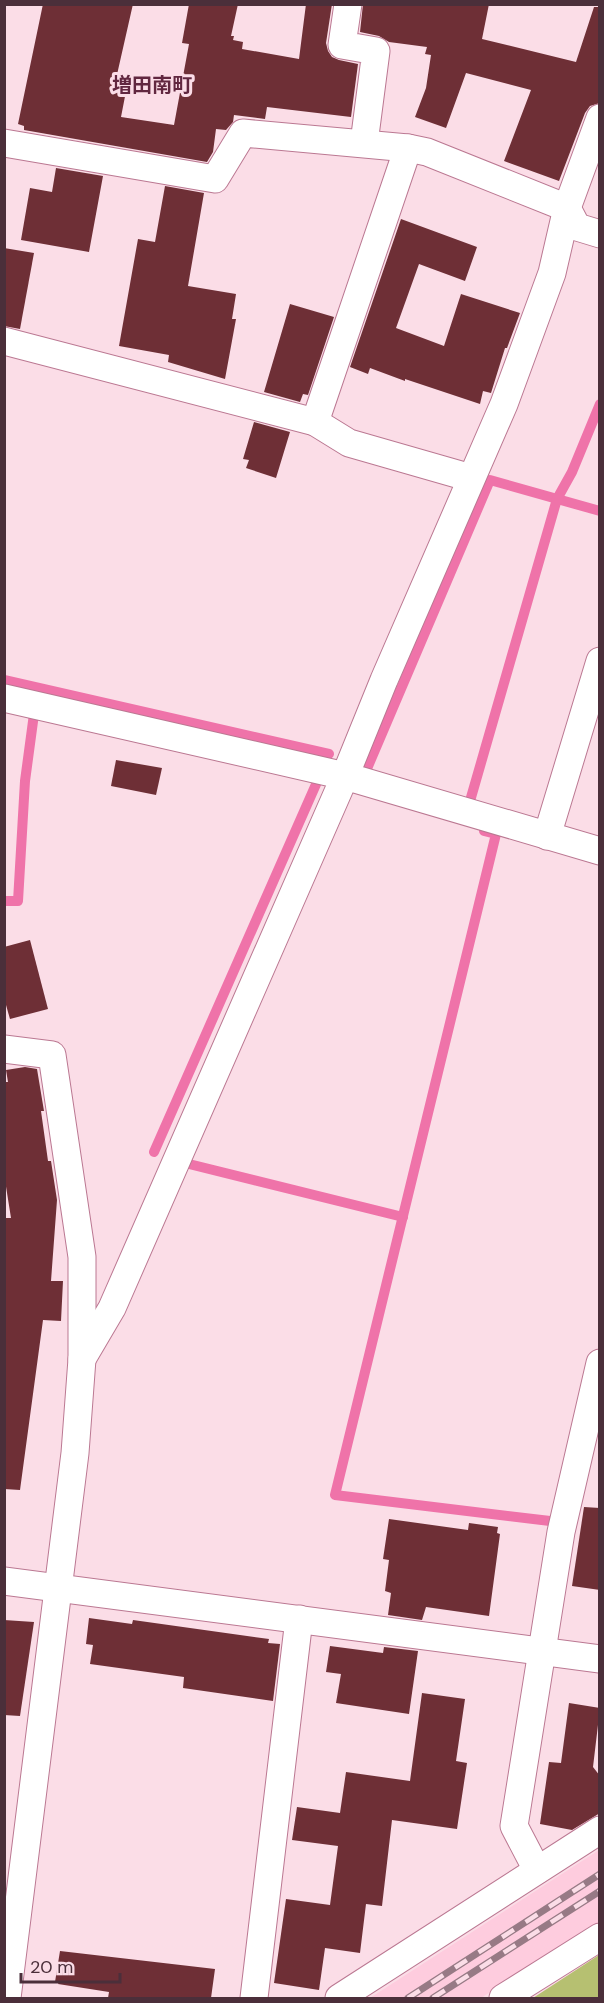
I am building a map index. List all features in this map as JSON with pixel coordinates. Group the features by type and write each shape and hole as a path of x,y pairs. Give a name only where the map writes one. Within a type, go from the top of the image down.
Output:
{"street":[{"path":"348,4 342,45 376,51 364,143"},
{"path":"82,1359 112,1308 345,777 504,404 552,273 567,208 600,118"},
{"path":"4,143 215,179 243,133 408,148 426,152 567,208 577,227 600,234"},
{"path":"315,422 408,148"},
{"path":"4,341 315,422 349,443 471,478"},
{"path":"547,836 600,661"},
{"path":"4,698 345,777 600,851"},
{"path":"4,1049 52,1055 82,1257 82,1359 75,1453 7,1998"},
{"path":"537,1870 514,1826 561,1532 600,1363"},
{"path":"4,1581 600,1659"},
{"path":"254,1998 299,1619"},
{"path":"339,1998 600,1830"},
{"path":"503,1998 600,1937"}],"shaded area":[{"path":"599,1850 599,1922 481,1998 370,1998"}],"green space":[{"path":"599,1955 599,1998 533,1998"}],"building":[{"path":"43,4 133,4 116,79 128,81 121,117 174,125 189,44 182,43 189,4 238,4 231,36 234,36 233,40 243,42 242,49 299,59 306,4 332,4 326,43 328,51 332,57 358,64 351,117 267,107 265,119 234,115 233,122 226,130 216,129 213,152 207,162 24,130 24,126 18,124"},
{"path":"363,4 489,4 482,39 576,62 594,7 600,7 600,103 590,106 585,113 559,181 504,161 531,90 466,73 446,128 415,117 426,88 431,55 425,54 427,47 389,42 379,36 360,32"},
{"path":"56,168 103,176 89,252 21,240 30,188 52,192"},
{"path":"165,186 204,193 188,286 236,294 232,319 236,319 225,379 168,362 169,355 119,346 138,239 155,242"},
{"path":"401,219 477,247 465,281 419,264 396,328 444,346 461,294 520,313 507,348 505,348 491,393 483,391 480,404 370,368 368,374 350,367"},
{"path":"4,248 34,253 20,329 4,326"},
{"path":"290,304 334,317 308,395 303,394 300,402 264,392"},
{"path":"254,422 290,432 276,478 246,468 249,460 243,459"},
{"path":"116,760 162,768 156,795 111,786"},
{"path":"30,940 48,1009 10,1019 4,998 4,947"},
{"path":"25,1067 37,1069 44,1111 41,1111 48,1161 51,1161 57,1200 51,1281 63,1281 61,1321 43,1320 20,1490 4,1489 4,1218 11,1218 4,1174 4,1082 8,1082 6,1070"},
{"path":"584,1507 600,1508 600,1590 572,1586"},
{"path":"389,1519 468,1530 469,1523 498,1527 497,1533 500,1534 489,1616 426,1607 422,1620 388,1615 391,1593 385,1591 389,1560 383,1559"},
{"path":"89,1618 132,1624 133,1620 269,1639 268,1643 280,1644 273,1701 183,1688 184,1677 90,1664 93,1645 86,1644"},
{"path":"4,1620 34,1622 20,1716 4,1715"},
{"path":"330,1646 383,1653 384,1647 418,1651 409,1714 336,1703 341,1674 326,1672"},
{"path":"422,1693 465,1699 456,1761 467,1763 457,1829 392,1820 382,1906 366,1904 360,1953 325,1948 319,1990 274,1983 286,1899 330,1905 338,1846 292,1840 297,1807 340,1813 346,1772 410,1781"},
{"path":"569,1703 600,1708 593,1767 600,1776 600,1813 572,1830 540,1824 549,1762 561,1763"},
{"path":"60,1951 215,1969 211,1998 108,1998 109,1992 58,1984 59,1982 55,1982"}],"waterway":[{"path":"470,801 557,499 572,472 600,404"},
{"path":"366,771 490,480 600,511"},
{"path":"4,680 329,754"},
{"path":"4,901 18,901 25,781 34,714"},
{"path":"154,1152 317,782"},
{"path":"484,831 496,834 335,1495 550,1521"},
{"path":"189,1164 403,1217"}],"railway":[{"path":"408,1998 600,1874"},
{"path":"433,1998 600,1891"}],"district":[{"name":"増田南町","path":"152,85"}]}
